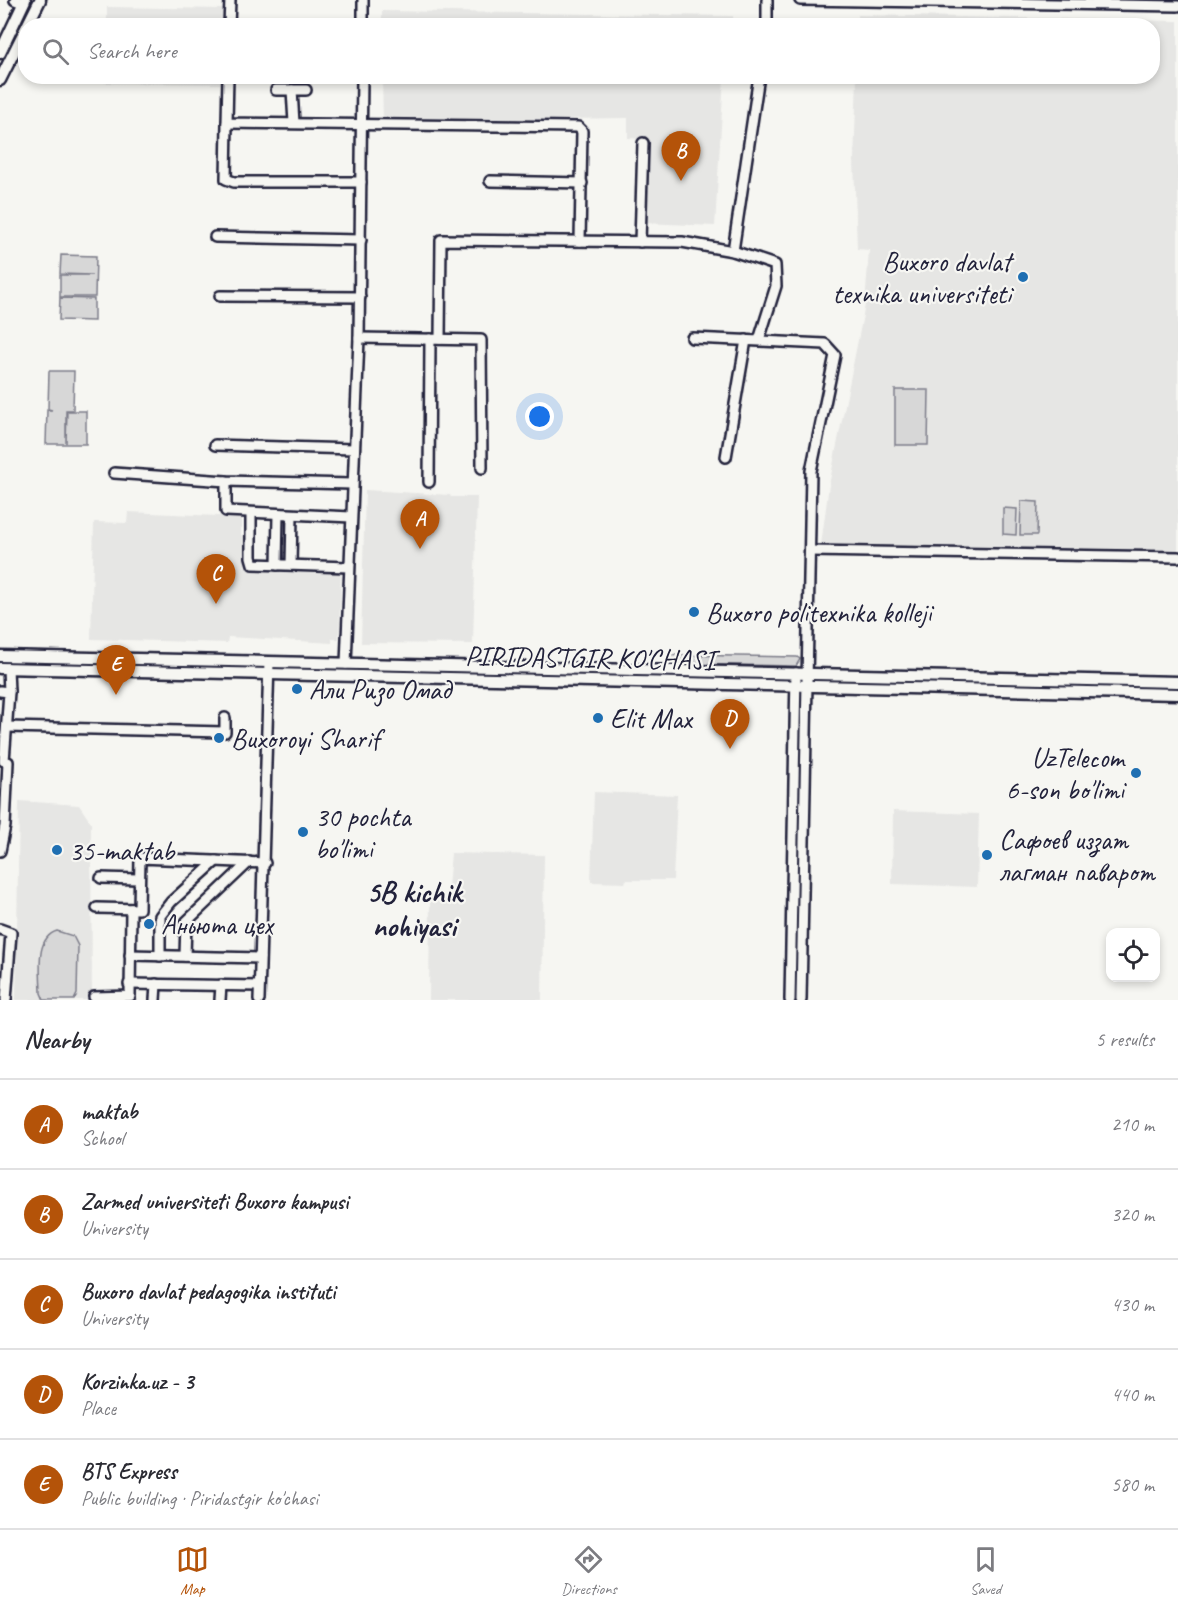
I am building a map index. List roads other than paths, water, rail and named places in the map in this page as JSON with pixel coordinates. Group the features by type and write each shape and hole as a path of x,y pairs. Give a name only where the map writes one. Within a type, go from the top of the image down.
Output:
{"main road":[{"path":"31,18 40,0"},
{"path":"0,53 21,1"},
{"path":"0,80 18,43"},
{"name":"PIRIDASTGIR KO'CHASI","path":"0,656 808,673 1175,688"},
{"name":"PIRIDASTGIR KO'CHASI","path":"4,668 796,685 1175,688"}],"street":[{"path":"229,18 230,0"},
{"path":"363,0 363,18"},
{"path":"767,0 767,18"},
{"path":"800,0 1178,6"},
{"path":"228,84 226,179 234,182 361,182"},
{"path":"346,664 359,338 362,84"},
{"path":"733,250 758,84"},
{"path":"276,90 306,90"},
{"path":"292,90 294,123"},
{"path":"227,123 574,125 582,131 580,241"},
{"path":"640,242 643,143"},
{"path":"490,182 582,183"},
{"path":"215,237 361,240"},
{"path":"429,482 441,240 682,242 733,250 775,265 776,286 759,340"},
{"path":"220,296 360,297"},
{"path":"359,338 481,340 482,468"},
{"path":"692,338 825,344 835,355 812,471 801,1000"},
{"path":"726,457 746,340"},
{"path":"215,445 354,449"},
{"path":"114,473 226,481 352,484"},
{"path":"226,481 226,511 351,517"},
{"path":"251,513 251,561 253,564 349,567"},
{"path":"277,565 278,514"},
{"path":"291,565 292,515"},
{"path":"810,551 1178,557"},
{"path":"259,1000 265,863 269,662"},
{"path":"0,851 5,826 8,762 4,761 7,727 4,668"},
{"path":"790,1000 796,673"},
{"path":"7,727 225,732 225,718"},
{"path":"97,908 139,909 140,858 265,863"},
{"path":"160,956 160,916 171,902 216,861"},
{"path":"184,956 186,922 249,862"},
{"path":"101,881 138,882"},
{"path":"94,997 130,996 131,909"},
{"path":"0,929 11,933 6,1000"},
{"path":"130,956 260,958"},
{"path":"129,984 259,986"},
{"path":"155,1000 156,984"},
{"path":"220,985 220,1000"}],"place":[{"name":"Zarmed universiteti Buxoro kampusi","path":"681,181"},
{"name":"Buxoro davlat texnika universiteti","path":"1023,277"},
{"name":"maktab","path":"420,549"},
{"name":"Buxoro davlat pedagogika instituti","path":"216,604"},
{"name":"Buxoro politexnika kolleji","path":"694,612"},
{"name":"Али Ризо Омад","path":"297,689"},
{"name":"BTS Express","path":"116,695"},
{"name":"Elit Max","path":"598,718"},
{"name":"Buxoroyi Sharif","path":"219,738"},
{"name":"Korzinka.uz - 3","path":"730,749"},
{"name":"UzTelecom 6-son bo'limi","path":"1136,773"},
{"name":"30 pochta bo'limi","path":"303,832"},
{"name":"35-maktab","path":"57,850"},
{"name":"Сафоев иззат лагман паварот","path":"987,855"},
{"name":"Аньюта цех","path":"149,924"}],"district":[{"name":"5B kichik nohiyasi","path":"414,909"}]}
